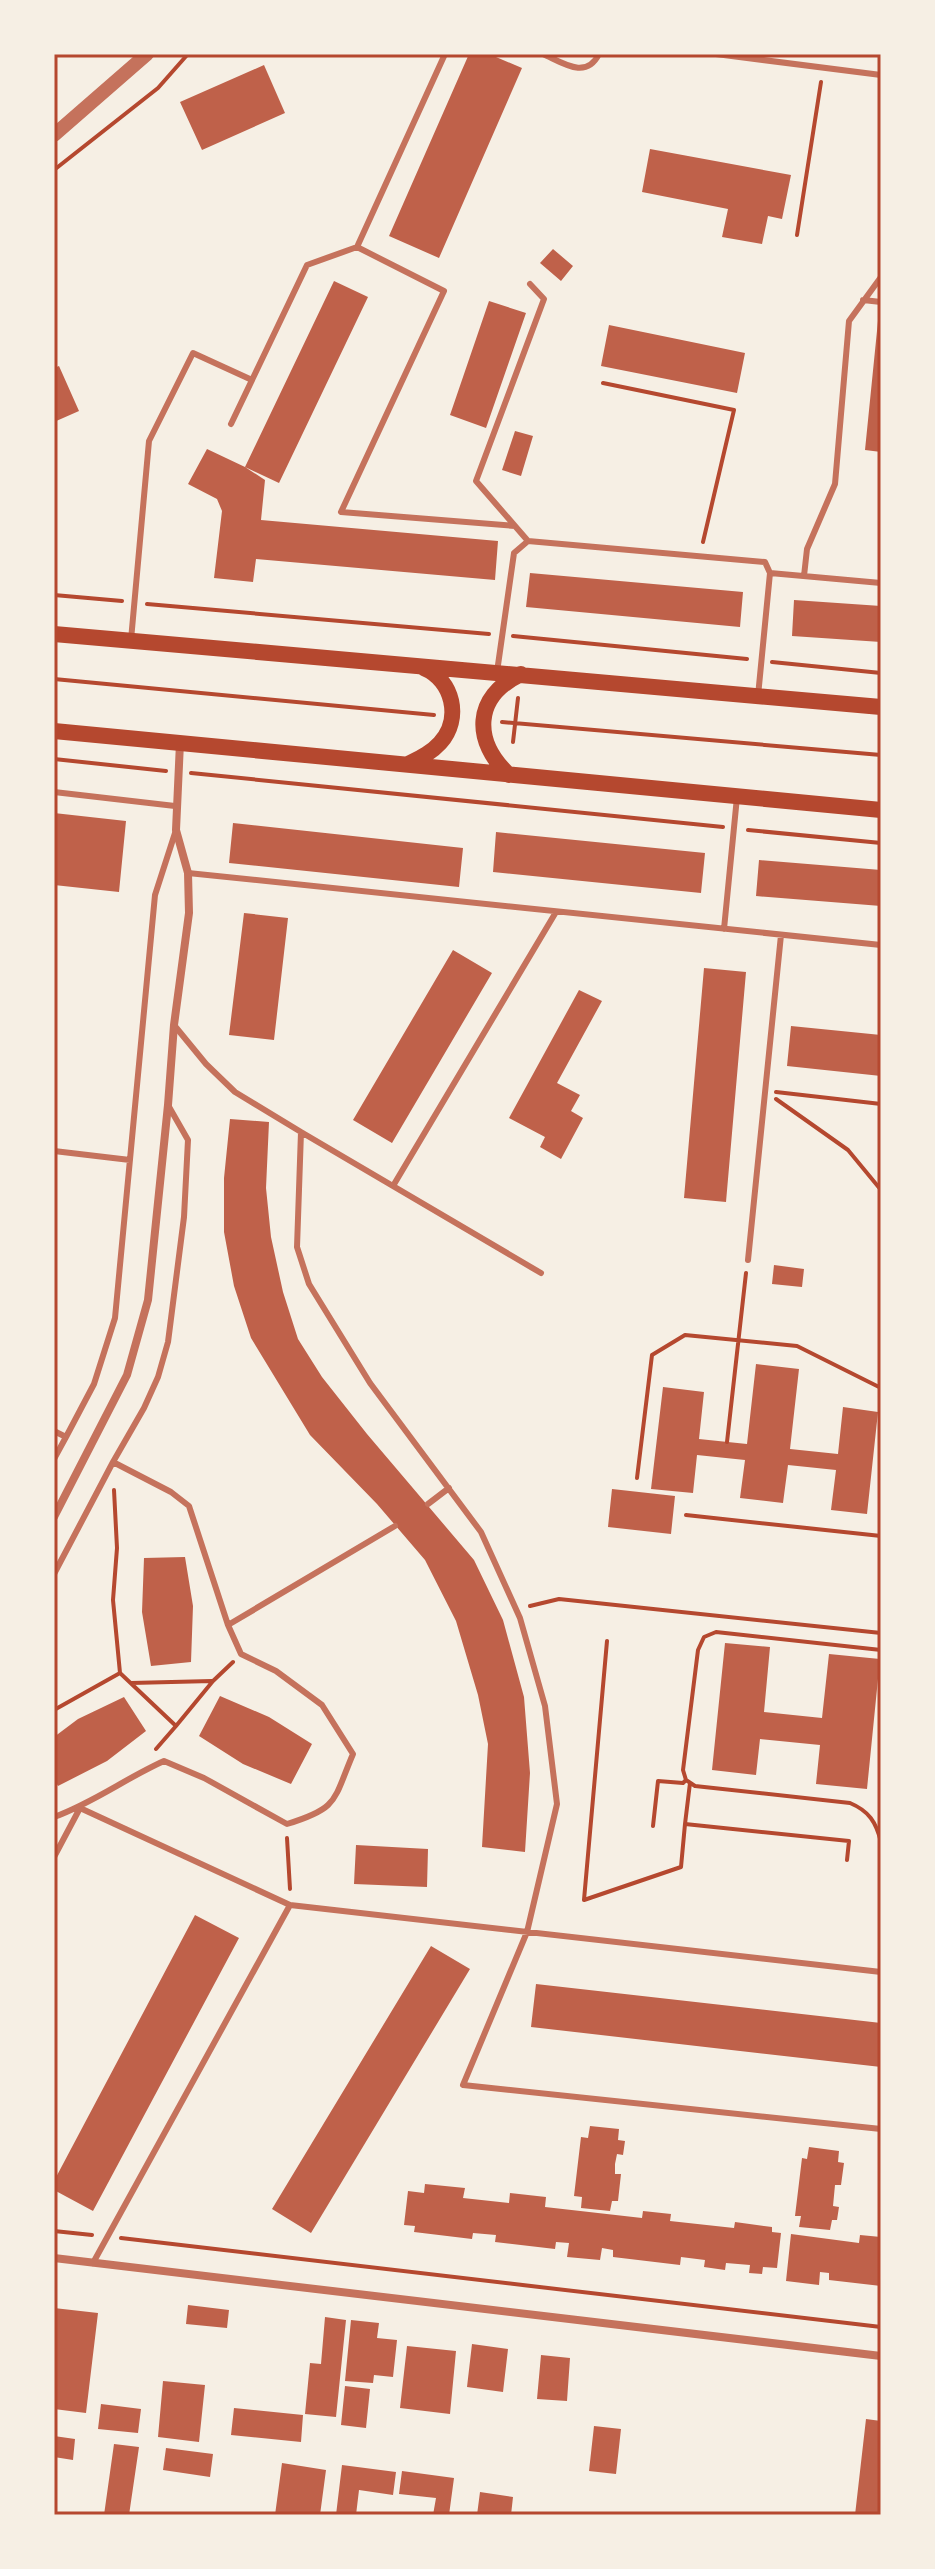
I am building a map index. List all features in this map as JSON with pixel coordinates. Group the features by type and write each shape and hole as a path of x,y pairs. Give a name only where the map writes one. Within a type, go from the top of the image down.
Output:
{"main road":[{"path":"54,634 881,707"},
{"path":"407,764 430,753 443,740 452,717 451,696 447,689 432,671 419,665"},
{"path":"509,775 486,747 483,720 499,688 521,674"},
{"path":"54,731 881,810"}],"street":[{"path":"54,135 147,54"},
{"path":"54,1517 101,1431 127,1375 148,1300 174,1025 189,913 188,873 176,830 180,742"},
{"path":"54,2258 881,2356"}],"lane":[{"path":"231,424 307,265 357,247 445,54"},
{"path":"543,54 585,69 599,54"},
{"path":"716,54 881,75"},
{"path":"357,247 444,291 341,512 515,526"},
{"path":"804,576 807,549 835,484 849,321 881,277"},
{"path":"530,284 544,299 476,481 528,541 765,562 770,573 758,696"},
{"path":"863,300 881,302"},
{"path":"131,640 149,441 193,353 252,380"},
{"path":"497,672 514,553 528,541"},
{"path":"770,573 881,583"},
{"path":"54,792 175,806"},
{"path":"724,929 737,796"},
{"path":"54,1459 94,1384 115,1318 155,895 176,830"},
{"path":"188,873 881,945"},
{"path":"393,1186 556,912"},
{"path":"748,1260 781,935"},
{"path":"174,1025 206,1064 235,1092 541,1273"},
{"path":"54,1574 144,1408 158,1377 168,1342 184,1217 188,1140 168,1105"},
{"path":"301,1132 297,1247 309,1284 370,1383 481,1532 517,1611 545,1706 557,1804 527,1932 463,2085 881,2129"},
{"path":"54,1151 130,1160"},
{"path":"54,1431 66,1437"},
{"path":"54,1817 80,1808 133,1775 164,1761 204,1778 287,1824 317,1814 332,1803 353,1754 322,1705 276,1671 241,1654 228,1625 189,1506 171,1492 113,1462"},
{"path":"428,1504 449,1488"},
{"path":"228,1625 395,1526"},
{"path":"80,1808 290,1905 881,1972"},
{"path":"54,1857 80,1808"},
{"path":"93,2263 290,1905"}],"path":[{"path":"54,170 158,88 188,54"},
{"path":"797,235 823,67"},
{"path":"603,383 734,410 700,556"},
{"path":"54,595 881,673"},
{"path":"513,742 518,698"},
{"path":"54,759 881,843"},
{"path":"765,1091 881,1104"},
{"path":"765,1091 848,1150 881,1190"},
{"path":"727,1442 748,1260"},
{"path":"637,1478 652,1355 685,1335 797,1346 881,1388"},
{"path":"113,1462 117,1548 113,1600 120,1673 176,1726"},
{"path":"686,1515 881,1536"},
{"path":"517,1611 546,1600 559,1599 881,1633"},
{"path":"607,1641 584,1900 681,1867 688,1782 683,1770 698,1650 704,1637 716,1632 881,1650"},
{"path":"133,1775 213,1681 241,1654"},
{"path":"54,1710 120,1673"},
{"path":"131,1683 213,1681"},
{"path":"653,1826 658,1781 688,1782 695,1786 850,1803 863,1808 871,1816 881,1842"},
{"path":"287,1824 290,1905"},
{"path":"685,1824 849,1841 847,1860"},
{"path":"54,2231 881,2327"}],"building":[{"path":"469,54 489,54 522,68 439,258 389,236"},
{"path":"264,65 285,113 202,150 180,102"},
{"path":"650,149 791,175 782,219 768,216 762,244 722,237 728,209 642,192"},
{"path":"553,249 573,266 561,281 540,263"},
{"path":"334,281 368,297 279,483 245,467"},
{"path":"489,301 526,313 486,428 450,415"},
{"path":"881,311 881,452 865,450"},
{"path":"609,325 745,353 737,393 601,366"},
{"path":"59,366 79,411 54,422 54,368"},
{"path":"515,431 533,436 521,476 502,470"},
{"path":"207,449 265,480 261,520 498,541 495,580 256,559 253,582 214,578 222,511 217,499 188,484"},
{"path":"530,573 743,592 740,627 526,607"},
{"path":"794,600 881,606 881,642 792,636"},
{"path":"54,813 126,821 119,892 54,885"},
{"path":"233,823 463,848 459,887 229,863"},
{"path":"496,832 705,853 701,893 493,872"},
{"path":"759,860 881,870 881,906 756,896"},
{"path":"244,913 288,918 274,1040 229,1035"},
{"path":"453,950 492,973 392,1143 353,1120"},
{"path":"704,968 746,972 726,1202 684,1198"},
{"path":"579,990 602,1001 557,1083 580,1095 571,1111 583,1118 561,1159 540,1147 545,1137 509,1118"},
{"path":"791,1026 881,1035 881,1076 787,1066"},
{"path":"230,1119 269,1122 266,1188 271,1237 283,1292 298,1339 322,1377 367,1434 474,1560 503,1620 524,1697 530,1773 525,1852 482,1847 488,1744 478,1695 456,1621 425,1560 377,1504 310,1435 251,1338 234,1286 224,1232 224,1178"},
{"path":"774,1265 804,1269 802,1287 772,1284"},
{"path":"756,1364 799,1369 790,1449 838,1454 843,1407 878,1412 867,1514 831,1510 836,1470 788,1465 783,1503 740,1498 745,1460 697,1455 693,1493 651,1489 663,1387 704,1392 699,1439 747,1444"},
{"path":"612,1489 675,1496 671,1534 608,1527"},
{"path":"185,1557 193,1606 191,1662 151,1666 142,1612 144,1558"},
{"path":"725,1643 770,1647 764,1712 822,1718 829,1654 880,1659 867,1789 816,1784 820,1745 760,1739 756,1775 712,1770"},
{"path":"220,1696 269,1717 312,1744 291,1784 243,1764 199,1736"},
{"path":"124,1697 146,1731 107,1761 58,1786 54,1779 54,1737 78,1719"},
{"path":"356,1845 428,1849 427,1887 354,1884"},
{"path":"195,1915 239,1938 93,2211 54,2190 54,2181"},
{"path":"431,1946 470,1969 311,2233 272,2209"},
{"path":"536,1984 881,2023 881,2067 531,2027"},
{"path":"590,2126 619,2129 618,2140 625,2141 623,2155 617,2154 615,2164 615,2174 621,2174 618,2201 612,2201 610,2211 581,2208 582,2197 574,2196 581,2137 588,2138"},
{"path":"809,2147 839,2151 838,2162 844,2163 841,2185 835,2185 833,2206 839,2207 837,2220 832,2220 830,2230 799,2227 801,2216 795,2216 802,2158 807,2159"},
{"path":"425,2184 465,2188 463,2198 509,2203 510,2193 546,2197 545,2207 642,2218 643,2211 671,2214 670,2221 734,2228 735,2222 772,2227 772,2232 781,2233 777,2268 763,2267 762,2274 749,2273 750,2265 726,2263 725,2270 704,2267 705,2260 681,2257 680,2265 613,2257 613,2250 602,2248 600,2260 567,2257 569,2243 556,2242 555,2249 495,2242 496,2235 473,2233 472,2239 414,2232 415,2226 404,2225 408,2191 424,2193"},
{"path":"791,2234 859,2243 860,2235 881,2237 881,2286 829,2280 829,2273 820,2272 819,2285 786,2281"},
{"path":"188,2305 229,2310 227,2328 186,2324"},
{"path":"54,2308 98,2313 86,2413 54,2409"},
{"path":"325,2317 346,2320 336,2417 305,2414 310,2363 321,2364"},
{"path":"351,2320 379,2323 377,2338 397,2340 393,2377 374,2375 373,2383 345,2381"},
{"path":"472,2344 508,2349 503,2392 467,2387"},
{"path":"407,2346 456,2351 450,2414 400,2408"},
{"path":"541,2355 570,2358 567,2401 537,2399"},
{"path":"163,2381 205,2385 199,2442 158,2437"},
{"path":"345,2386 370,2389 366,2428 341,2425"},
{"path":"101,2404 141,2409 138,2433 98,2429"},
{"path":"234,2408 303,2415 301,2442 231,2435"},
{"path":"866,2419 881,2421 881,2515 855,2515"},
{"path":"594,2426 621,2429 616,2474 589,2471"},
{"path":"54,2436 75,2439 73,2460 54,2457"},
{"path":"114,2444 139,2447 129,2515 104,2515"},
{"path":"166,2448 213,2454 210,2477 163,2470"},
{"path":"282,2463 326,2470 320,2515 275,2515"},
{"path":"342,2465 396,2472 393,2495 359,2490 356,2515 336,2515"},
{"path":"402,2471 454,2478 449,2515 433,2515 436,2498 399,2494"},
{"path":"480,2492 513,2497 511,2515 477,2515"}]}
